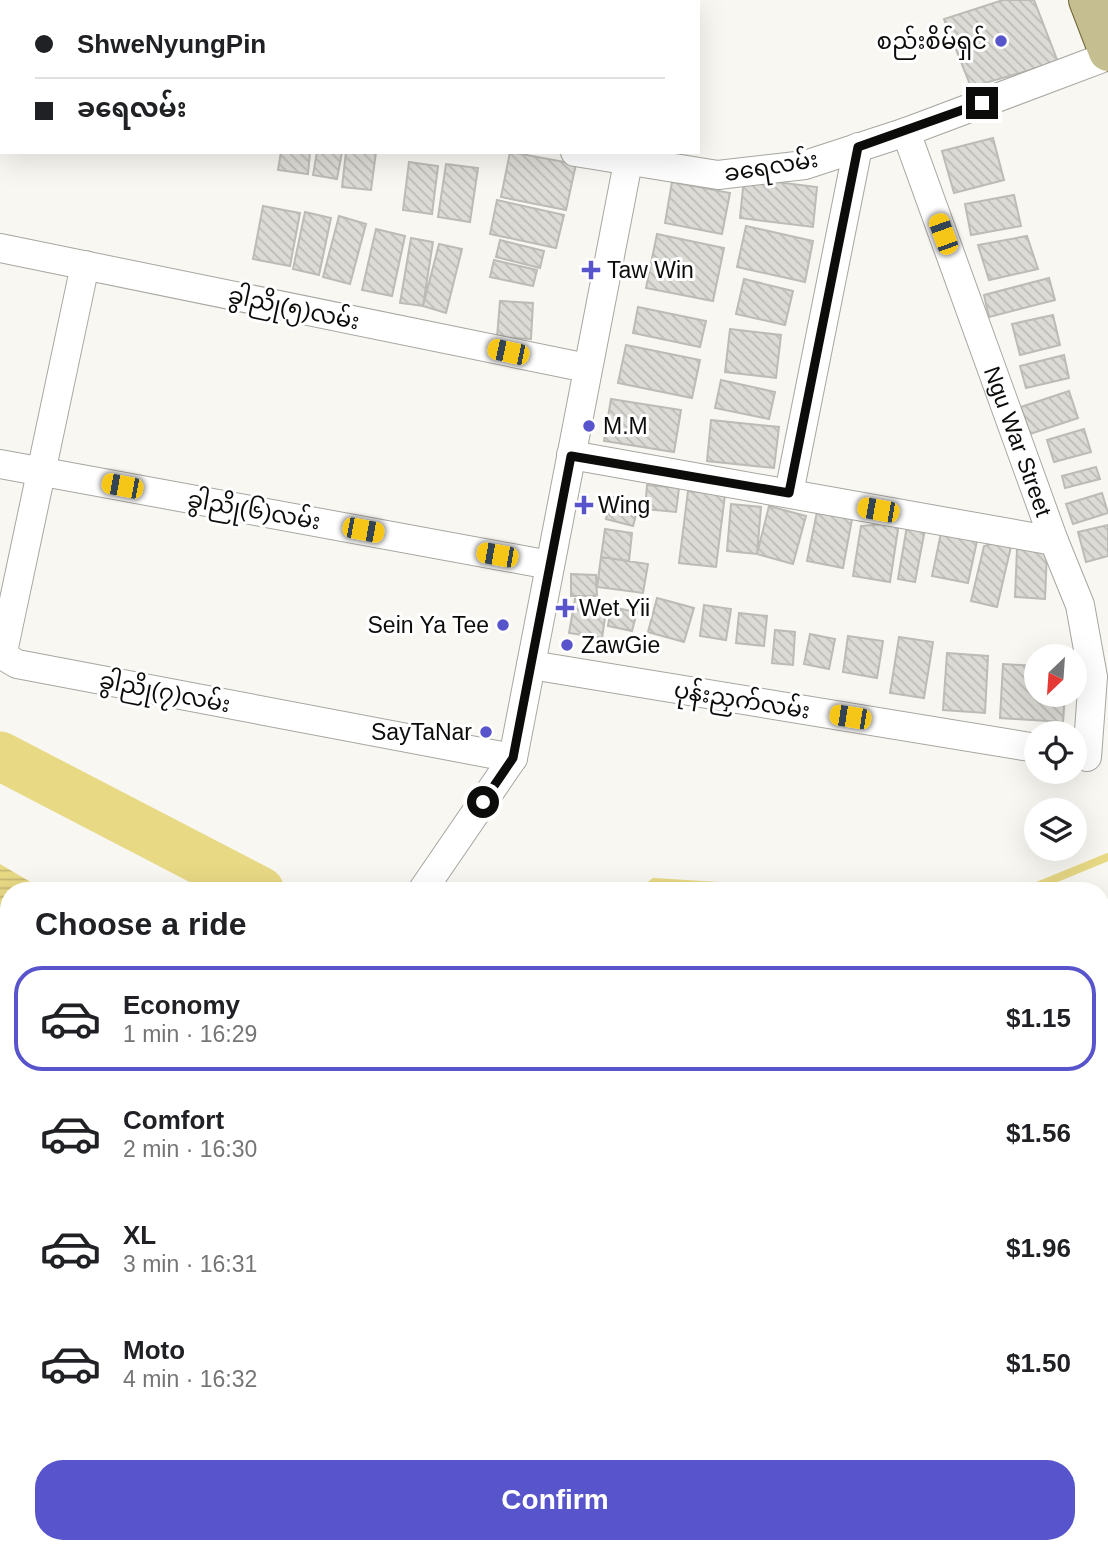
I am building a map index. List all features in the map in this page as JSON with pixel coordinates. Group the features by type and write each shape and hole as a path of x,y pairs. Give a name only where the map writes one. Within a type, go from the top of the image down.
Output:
{"main road":[{"path":"1088,0 1108,54"}],"street":[{"name":"ခရေလမ်း","path":"596,154 628,157 718,176 805,165 906,132 1108,54"},
{"name":"Ngu War Street","path":"906,132 1054,541 1080,605 1093,677 1090,757"},
{"path":"789,493 858,147"},
{"path":"428,882 513,758 628,157"},
{"name":"ခွါညို(၅)လမ်း","path":"0,248 587,368"},
{"path":"42,471 85,265"},
{"path":"571,456 1054,541"},
{"name":"ခွါညို(၆)လမ်း","path":"0,464 550,565"},
{"name":"ခွါညို(၇)လမ်း","path":"42,471 3,652 6,658 17,664 513,758"},
{"name":"ပုန်းညှက်လမ်း","path":"531,665 1024,746"}],"shaded area":[{"path":"0,864 31,882 0,882"}],"building":[{"name":"စည်းစိမ်ရှင်","path":"1003,0 1034,0 1058,62 971,87 944,19"},
{"path":"993,138 1004,180 954,193 942,151"},
{"path":"281,154 310,154 308,174 278,170"},
{"path":"317,154 342,154 337,179 313,175"},
{"path":"346,154 376,154 371,190 342,187"},
{"path":"510,154 576,164 566,210 501,197"},
{"path":"409,162 438,166 432,214 403,210"},
{"path":"446,164 478,168 470,222 438,217"},
{"path":"744,178 817,187 813,227 740,218"},
{"path":"672,182 730,193 722,234 665,223"},
{"path":"1014,195 1021,226 971,235 965,204"},
{"path":"497,200 564,215 556,248 490,234"},
{"path":"263,206 300,213 290,266 253,259"},
{"path":"305,212 331,218 319,275 293,269"},
{"path":"339,216 366,224 350,284 323,277"},
{"path":"746,226 813,241 805,282 737,267"},
{"path":"376,229 405,236 392,296 362,290"},
{"path":"657,234 724,248 713,301 646,288"},
{"path":"1027,236 1038,269 989,280 978,245"},
{"path":"411,238 433,242 423,306 400,303"},
{"path":"500,240 544,251 540,268 496,257"},
{"path":"439,244 462,249 446,313 423,306"},
{"path":"494,260 537,270 533,286 490,277"},
{"path":"1049,278 1055,300 989,317 984,295"},
{"path":"744,279 793,291 785,325 736,314"},
{"path":"500,301 533,303 531,339 497,337"},
{"path":"638,307 706,321 700,347 633,333"},
{"path":"1053,315 1060,345 1020,355 1012,324"},
{"path":"730,329 781,335 776,378 725,372"},
{"path":"626,345 700,360 692,398 618,383"},
{"path":"1064,355 1069,378 1026,388 1020,366"},
{"path":"721,380 775,392 769,419 715,408"},
{"path":"1069,391 1078,418 1030,434 1021,407"},
{"path":"611,399 681,410 674,452 604,441"},
{"path":"711,420 779,427 774,468 707,461"},
{"path":"1084,429 1091,452 1054,462 1047,440"},
{"path":"1096,467 1100,479 1065,488 1062,476"},
{"path":"647,485 679,488 676,512 645,509"},
{"path":"688,491 725,495 716,567 679,563"},
{"path":"1102,493 1108,513 1073,524 1066,504"},
{"path":"612,497 639,504 633,526 606,519"},
{"path":"731,504 761,507 757,554 727,551"},
{"path":"769,506 806,516 793,564 757,554"},
{"path":"817,512 852,519 843,568 807,561"},
{"path":"899,523 890,582 853,576 861,526"},
{"path":"1108,525 1108,556 1086,562 1078,532"},
{"path":"907,526 925,529 915,582 898,579"},
{"path":"605,529 632,533 629,561 601,557"},
{"path":"941,533 977,541 968,583 932,576"},
{"path":"1013,538 997,607 971,601 984,546"},
{"path":"1017,549 1047,551 1045,599 1015,597"},
{"path":"601,557 648,564 643,593 597,587"},
{"path":"571,574 596,575 597,596 571,596"},
{"path":"657,598 694,608 684,642 648,632"},
{"path":"575,599 607,604 602,638 569,633"},
{"path":"704,605 731,609 726,640 700,636"},
{"path":"611,607 637,612 632,631 608,626"},
{"path":"739,613 767,616 764,646 736,643"},
{"path":"775,630 795,632 793,665 772,663"},
{"path":"810,634 835,639 829,669 804,664"},
{"path":"848,636 883,641 877,678 843,672"},
{"path":"899,637 933,642 924,698 890,693"},
{"path":"947,653 988,656 985,713 943,710"},
{"path":"1003,664 1024,665 1024,707 1064,707 1063,721 1000,718"}],"waterway":[{"path":"0,756 243,882"},
{"path":"1047,882 1108,857"}],"place":[{"name":"စည်းစိမ်ရှင်","path":"1001,41"},
{"name":"Taw Win","path":"591,270"},
{"name":"M.M","path":"589,426"},
{"name":"Wing","path":"584,505"},
{"name":"Wet Yii","path":"565,608"},
{"name":"Sein Ya Tee","path":"503,625"},
{"name":"ZawGie","path":"567,645"},
{"name":"SayTaNar","path":"486,732"}],"route":[{"path":"483,802 513,758 571,456 789,493 858,147 982,103"}]}
